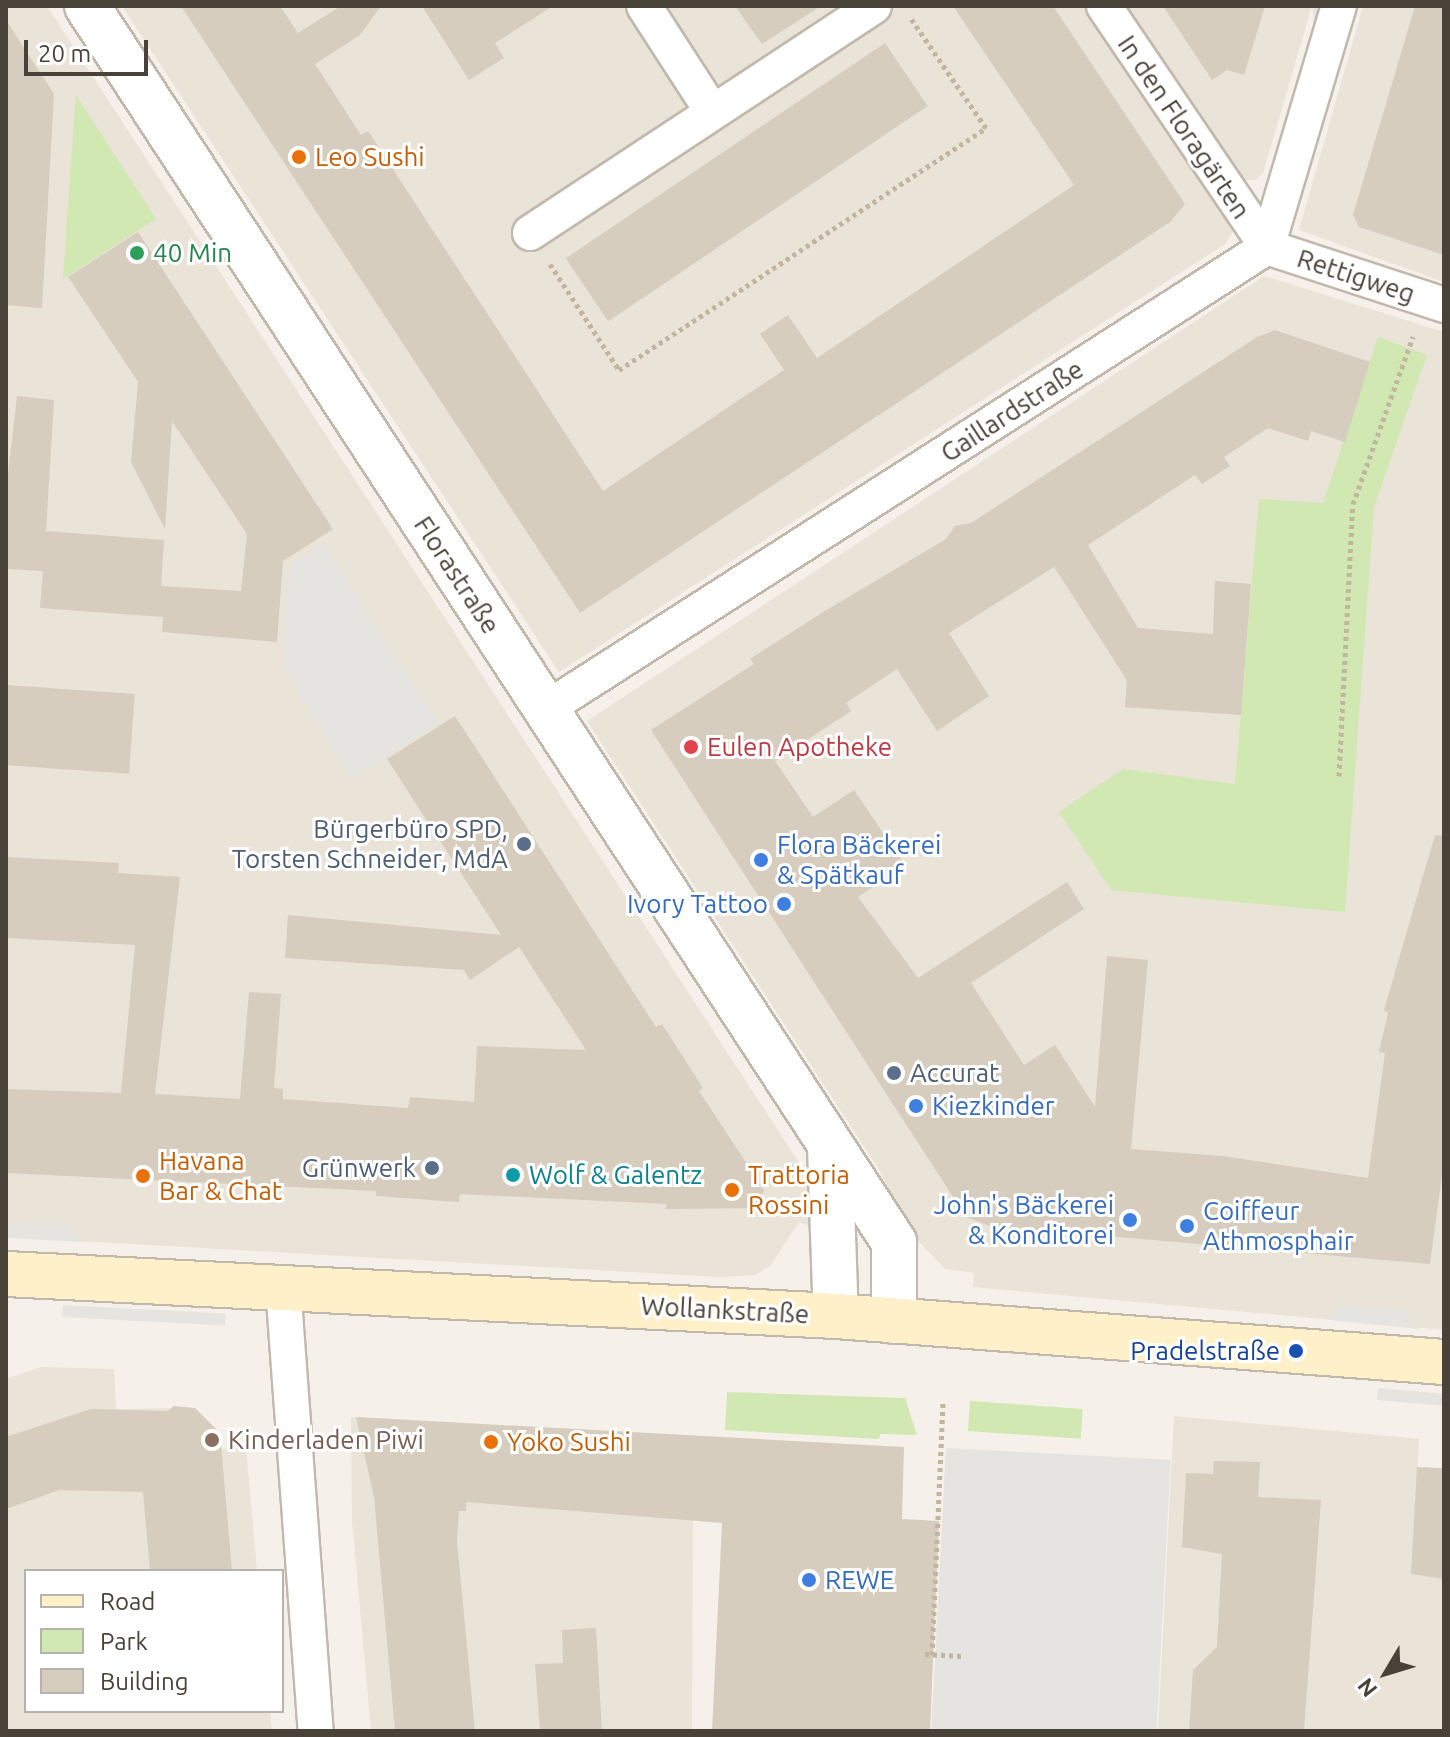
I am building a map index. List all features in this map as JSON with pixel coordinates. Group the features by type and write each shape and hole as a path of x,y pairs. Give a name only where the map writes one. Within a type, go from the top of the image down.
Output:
{"main road":[{"name":"Wollankstraße","path":"6,1274 836,1316 1444,1362"}],"street":[{"name":"Florastraße","path":"87,6 894,1242 894,1321"},
{"path":"644,6 712,111"},
{"path":"530,233 874,6"},
{"name":"In den Floragärten","path":"1104,6 1267,247"},
{"path":"1267,247 1339,6"},
{"name":"Gaillardstraße","path":"544,710 1267,247"},
{"name":"Rettigweg","path":"1267,247 1444,305"},
{"path":"829,1142 836,1316"},
{"path":"283,1286 316,1731"}],"path":[{"path":"530,233 619,370 986,128 902,6"},
{"path":"1339,776 1353,504 1413,335"},
{"path":"943,1400 928,1654 962,1656"}],"shaded area":[{"path":"6,6 47,6 805,1172 813,1186 812,1215 807,1225 799,1222 770,1266 755,1275 720,1277 6,1237"},
{"path":"122,6 1095,6 1235,228 1225,244 559,672"},
{"path":"1121,6 1312,6 1263,173 1256,180 1240,180"},
{"path":"1313,6 1326,6 1326,77 1313,77"},
{"path":"1363,6 1444,6 1444,282 1299,230"},
{"path":"1264,276 1444,332 1444,1330 973,1287 974,1273 945,1269 912,1234 878,1168 587,721"},
{"path":"322,543 438,723 351,779 283,666 290,566"},
{"path":"9,1222 70,1225 83,1242 6,1238"},
{"path":"63,1305 226,1314 225,1326 62,1317"},
{"path":"1339,1306 1404,1311 1418,1329 1329,1320"},
{"path":"41,1367 114,1369 116,1409 195,1408 220,1433 222,1449 246,1447 257,1569 24,1569 24,1713 270,1713 272,1731 6,1731 6,1379"},
{"path":"1378,1388 1444,1394 1443,1406 1377,1400"},
{"path":"1174,1416 1419,1439 1416,1497 1444,1500 1444,1731 1158,1731"},
{"path":"351,1417 693,1437 692,1731 371,1731 352,1520"},
{"path":"946,1448 1171,1460 1156,1731 931,1731"}],"green space":[{"path":"76,95 156,219 63,279"},
{"path":"1378,337 1427,355 1374,507 1345,912 1111,890 1059,812 1123,769 1235,784 1259,499 1323,503"},
{"path":"727,1392 905,1398 917,1435 880,1434 879,1439 725,1430"},
{"path":"970,1401 1083,1409 1081,1439 968,1431"}],"building":[{"path":"181,6 280,6 298,33 341,6 381,6 360,35 315,64 361,135 368,131 603,491 784,370 760,334 788,315 817,358 1074,185 953,6 1053,6 1185,204 1170,222 580,613"},
{"path":"422,6 553,6 495,43 504,58 469,80"},
{"path":"735,6 821,6 762,44"},
{"path":"1163,6 1265,6 1244,75 1227,70 1212,80"},
{"path":"1415,6 1444,6 1444,255 1359,227 1353,215"},
{"path":"6,20 54,94 42,308 6,305"},
{"path":"885,43 927,106 608,321 566,258"},
{"path":"138,232 333,529 283,561 277,642 162,632 163,617 40,608 43,571 6,569 6,491 17,396 54,400 46,531 164,540 161,586 241,591 247,534 172,421 165,529 131,462 138,382 68,277"},
{"path":"1275,330 1370,362 1345,442 1311,431 1308,441 1268,428 1224,457 1230,466 1202,484 1195,475 1088,545 1138,628 1213,634 1215,581 1251,584 1241,715 1125,707 1127,680 1054,567 949,633 989,696 937,731 897,669 846,703 851,711 775,761 813,817 854,790 905,865 858,897 918,978 1067,882 1084,909 971,983 1024,1065 1055,1045 1095,1107 1107,956 1148,960 1131,1149 1223,1156 1368,1178 1385,1053 1379,1052 1388,1013 1384,1010 1435,835 1444,836 1444,1160 1430,1264 990,1226 966,1217 651,730 754,664 750,659 946,539 955,526 971,523 1257,337"},
{"path":"6,685 135,694 129,774 6,765"},
{"path":"455,716 656,1027 662,1024 703,1088 699,1091 764,1190 757,1208 666,1209 666,1204 460,1194 459,1202 376,1196 376,1191 6,1173 6,1089 121,1093 135,945 6,938 6,857 119,863 118,873 180,877 155,1094 240,1099 249,992 281,994 274,1088 283,1089 283,1099 408,1108 410,1097 474,1102 477,1046 586,1050 519,947 470,980 464,970 285,958 288,915 501,935 387,759"},
{"path":"174,1406 195,1408 220,1433 232,1569 150,1569 143,1492 59,1490 6,1509 6,1437 91,1409 168,1411"},
{"path":"356,1417 904,1447 902,1519 939,1521 930,1731 712,1731 722,1523 466,1502 466,1511 459,1511 457,1541 475,1731 395,1731 374,1497"},
{"path":"1214,1461 1260,1462 1258,1497 1321,1500 1304,1731 1189,1731 1193,1670 1217,1647 1222,1554 1182,1547 1186,1473 1213,1474"},
{"path":"1417,1467 1444,1468 1444,1579 1411,1574"},
{"path":"596,1628 602,1731 540,1731 535,1664 563,1663 562,1630"}],"place":[{"name":"Leo Sushi","path":"299,157"},
{"name":"40 Min","path":"137,253"},
{"name":"Eulen Apotheke","path":"691,747"},
{"name":"Bürgerbüro SPD, Torsten Schneider, MdA","path":"524,844"},
{"name":"Flora Bäckerei & Spätkauf","path":"761,860"},
{"name":"Ivory Tattoo","path":"784,904"},
{"name":"Accurat","path":"894,1073"},
{"name":"Kiezkinder","path":"916,1106"},
{"name":"Grünwerk","path":"432,1168"},
{"name":"Wolf & Galentz","path":"513,1175"},
{"name":"Havana Bar & Chat","path":"143,1176"},
{"name":"Trattoria Rossini","path":"732,1190"},
{"name":"John's Bäckerei & Konditorei","path":"1130,1220"},
{"name":"Coiffeur Athmosphair","path":"1187,1226"},
{"name":"Pradelstraße","path":"1296,1351"},
{"name":"Kinderladen Piwi","path":"212,1440"},
{"name":"Yoko Sushi","path":"491,1442"},
{"name":"REWE","path":"809,1580"}]}
